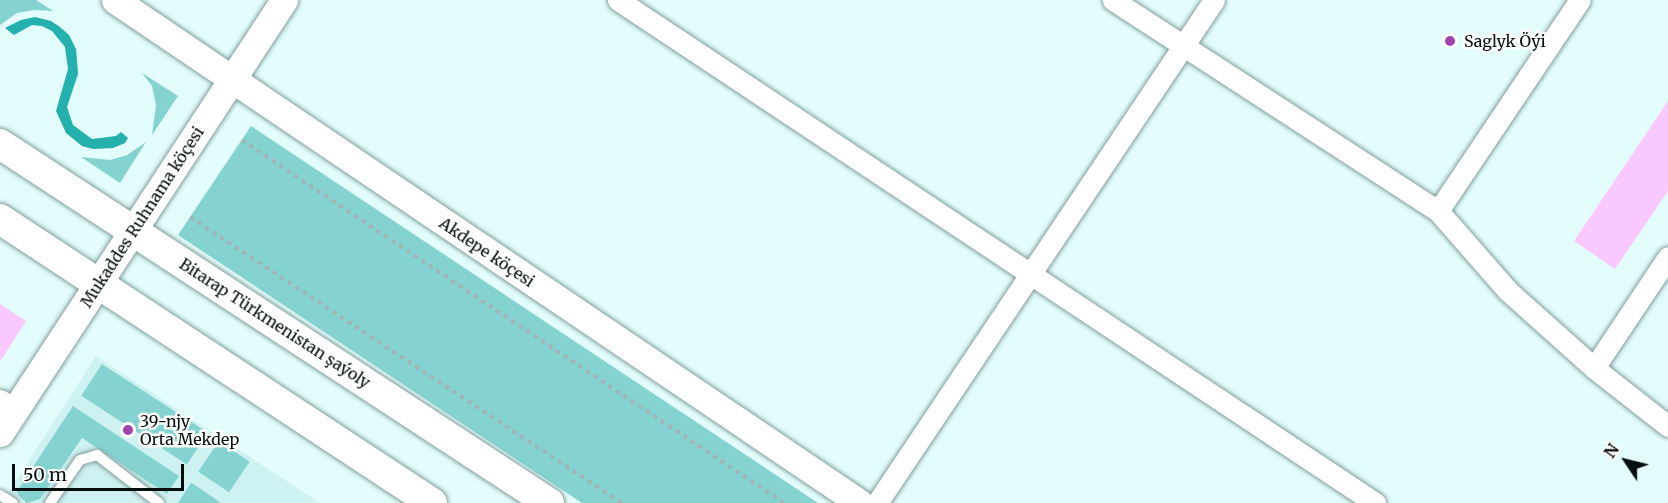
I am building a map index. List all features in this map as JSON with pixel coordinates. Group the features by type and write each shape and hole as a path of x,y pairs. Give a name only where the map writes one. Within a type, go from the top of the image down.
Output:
{"main road":[{"name":"Bitarap Türkmenistan şaýoly","path":"0,144 549,503"},
{"path":"0,219 432,503"}],"street":[{"name":"Akdepe köçesi","path":"115,0 860,503"},
{"name":"Mukaddes Ruhnama köçesi","path":"0,433 8,405 99,284 284,0"},
{"path":"618,0 1375,503"},
{"path":"1113,0 1438,211 1508,291 1594,368 1668,426"},
{"path":"877,503 1214,0"},
{"path":"1438,211 1580,0"},
{"path":"1594,368 1668,257"}],"lane":[{"path":"50,503 80,460 97,455 159,503"},
{"path":"0,495 13,503"}],"path":[{"path":"242,140 784,503"},
{"path":"190,217 622,503"}],"shaded area":[{"path":"0,0 36,0 53,11 35,10 17,13 0,25"},
{"path":"35,17 51,21 60,27 69,35 76,49 78,74 67,107 73,125 92,139 116,136 121,132 128,138 125,143 113,148 93,149 82,146 66,133 56,111 68,69 65,47 52,31 42,26 32,25 14,35 5,28 21,20"},
{"path":"142,73 178,96 152,135 156,105 152,86"},
{"path":"251,126 818,503 582,503 178,235"},
{"path":"146,142 120,183 81,157 110,160 127,155"},
{"name":"39-njy Orta Mekdep","path":"96,356 320,503 2,503"},
{"path":"102,364 208,433 187,464 81,396"},
{"path":"73,406 179,476 167,494 82,438 40,499 27,503 18,495 17,491"},
{"path":"219,441 250,462 229,492 198,472"},
{"path":"192,483 221,503 178,503"}],"building":[{"path":"1668,101 1668,191 1615,269 1574,241"},
{"path":"0,304 26,321 0,362"}],"place":[{"name":"Saglyk Öýi","path":"1450,41"},
{"name":"39-njy Orta Mekdep","path":"128,430"}]}
